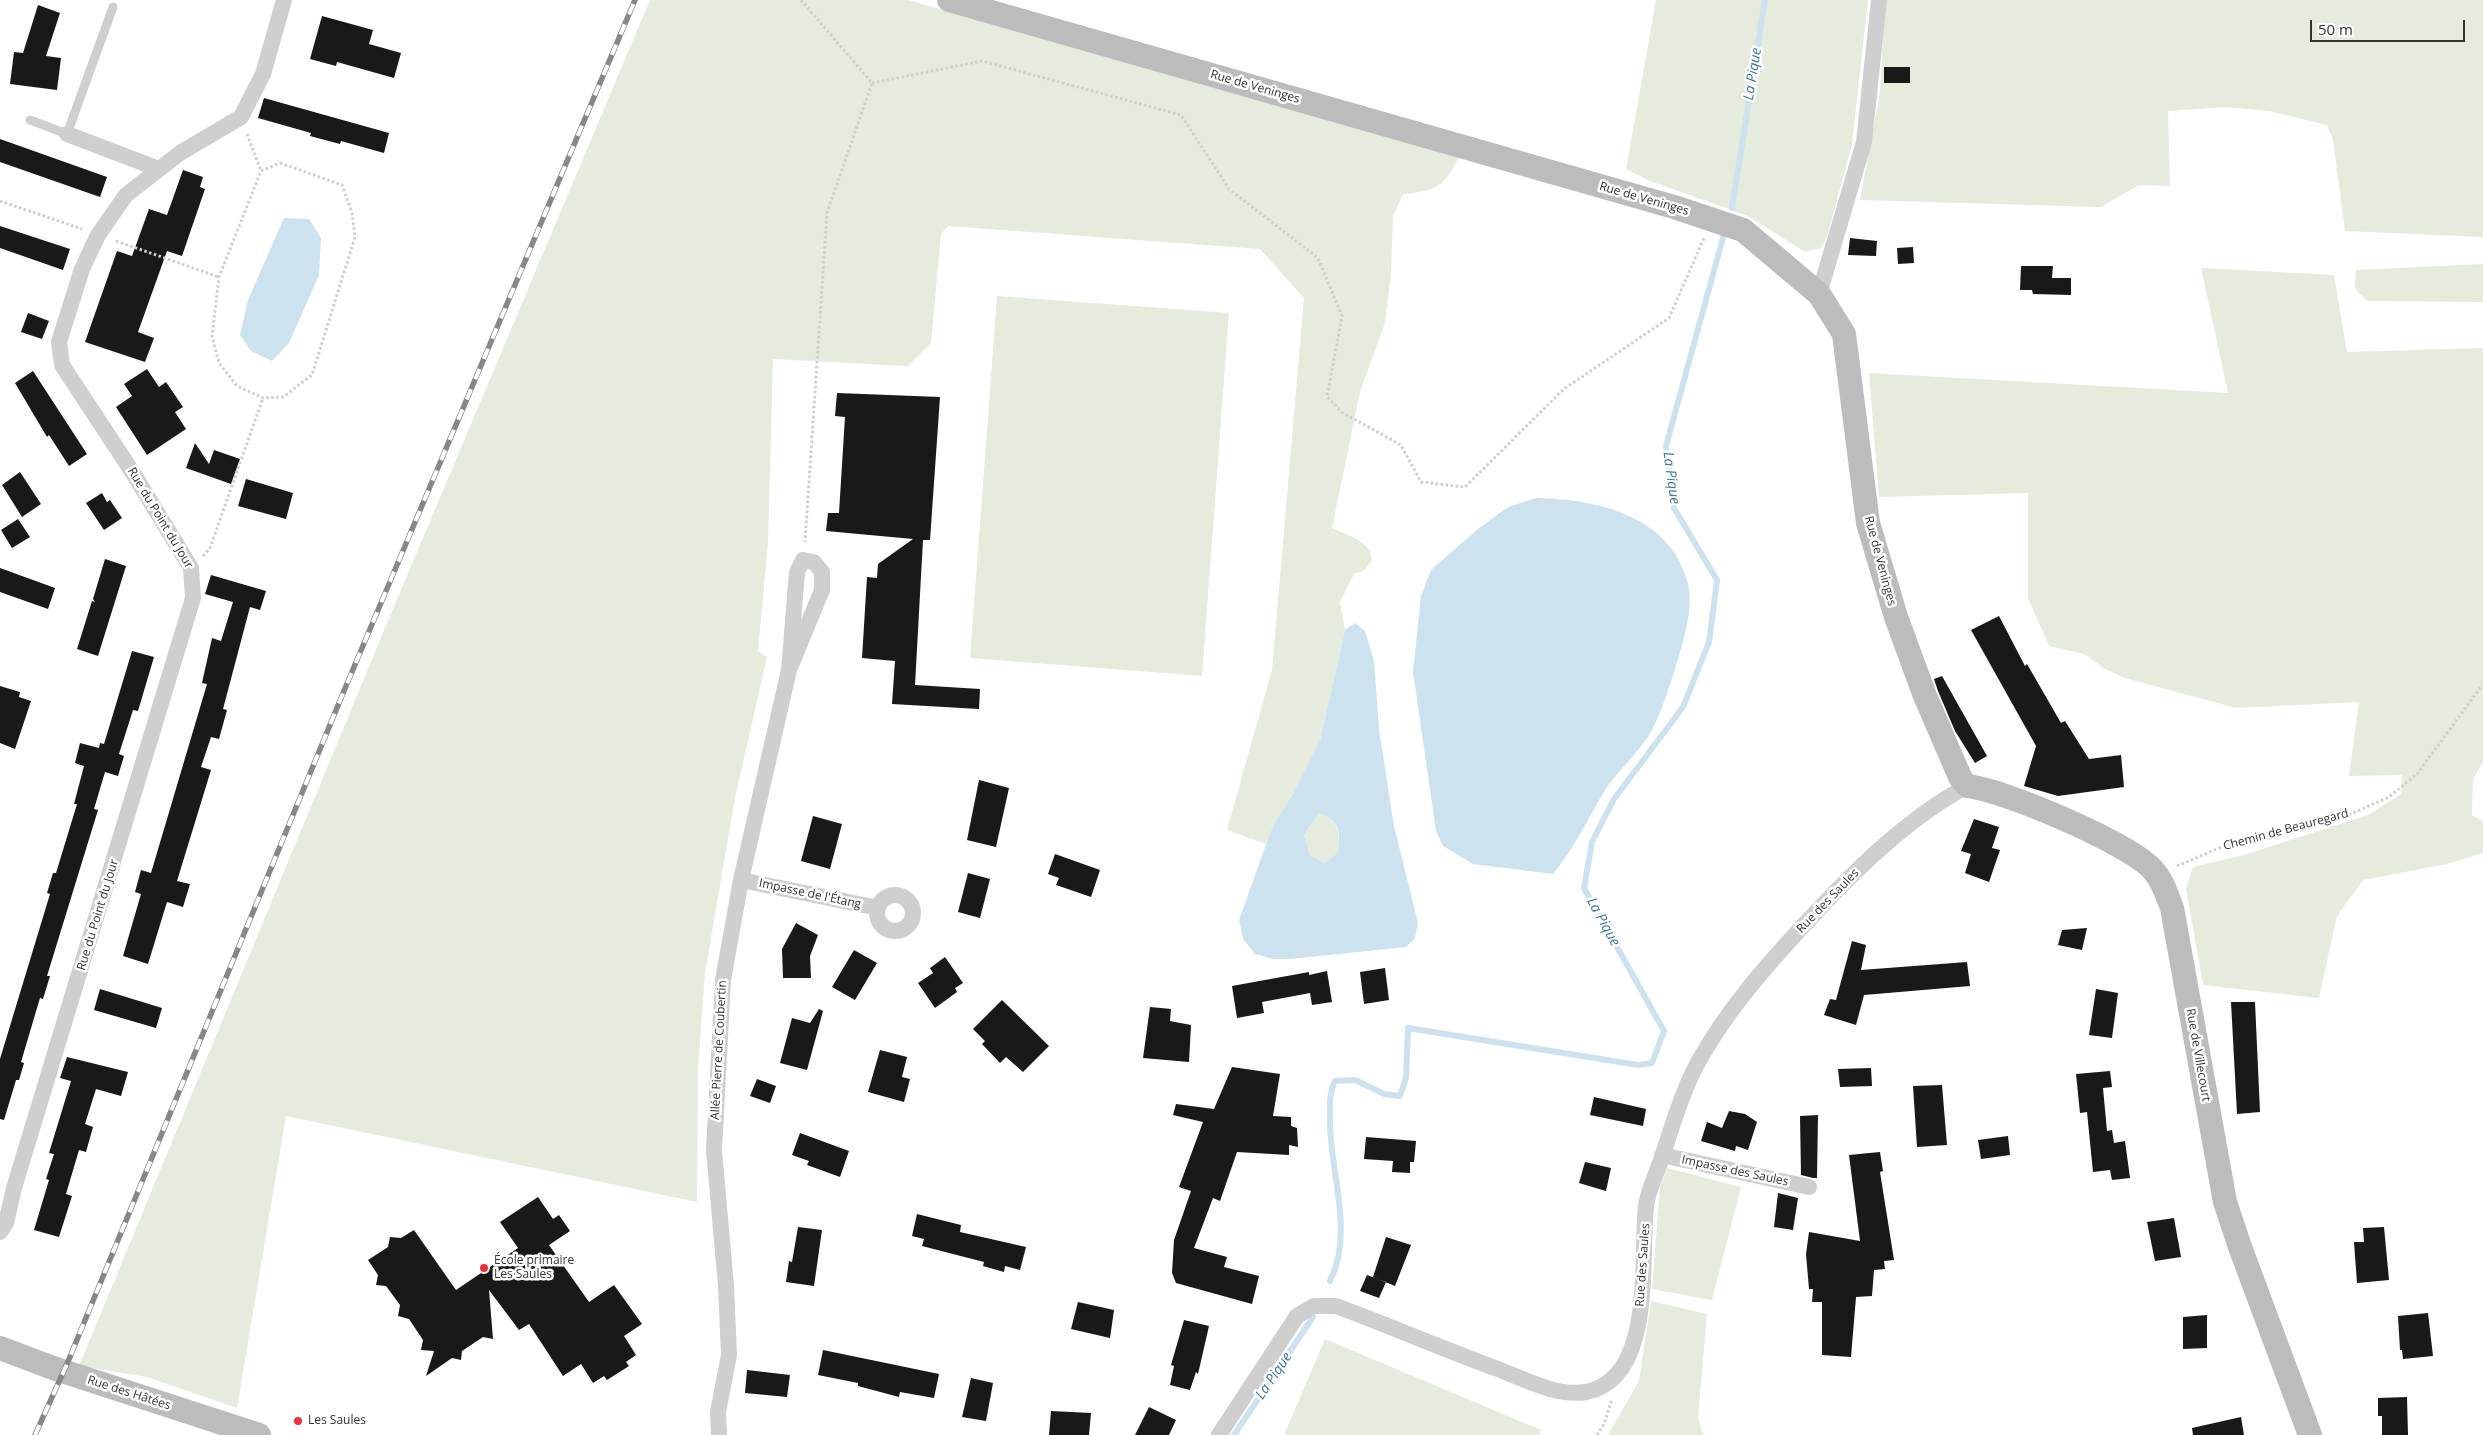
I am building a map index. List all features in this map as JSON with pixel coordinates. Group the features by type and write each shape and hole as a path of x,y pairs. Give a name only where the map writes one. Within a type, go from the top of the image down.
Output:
{"street":[{"path":"241,117 264,74 284,0"},
{"name":"Rue de Veninges","path":"949,0 1743,230 1819,294 1844,334 1868,523 1896,617 1925,696 1960,777 1967,786"},
{"path":"1819,294 1864,142 1879,0"},
{"name":"Rue du Point du Jour","path":"0,1232 6,1223 14,1188 193,598 191,568 133,473 62,364 59,342 82,270 98,235 126,195 180,153 241,117"},
{"path":"67,134 159,169"},
{"name":"Allée Pierre de Coubertin","path":"719,1435 718,1412 729,1355 726,1286 714,1150 723,980 741,880 789,670 796,572 803,560 814,562 822,572 822,590 789,670"},
{"name":"Rue de Villecourt","path":"1967,786 1993,791 2111,841 2141,859 2157,876 2172,908 2226,1202 2240,1247 2310,1435"},
{"name":"Rue des Saules","path":"1219,1435 1297,1316 1314,1306 1336,1306 1473,1360 1566,1392 1586,1392 1601,1386 1613,1378 1625,1363 1638,1328 1646,1204 1680,1104 1699,1059 1728,1014 1757,978 1838,889 1875,854 1925,813 1967,786"},
{"name":"Impasse de l'Étang","path":"741,880 878,908"},
{"name":"Impasse des Saules","path":"1662,1155 1809,1187"},
{"name":"Rue des Hâtées","path":"0,1348 53,1368 259,1435"}],"lane":[{"path":"30,120 67,134 113,7"}],"path":[{"path":"801,0 872,83"},
{"path":"872,83 982,61 1181,115 1229,189 1318,258 1342,316 1328,396 1343,413 1401,445 1421,482 1465,487 1564,388 1669,318 1712,220"},
{"path":"803,560 827,213 872,83"},
{"path":"241,117 261,171 220,277 212,337 219,363 237,386 263,398 282,397 312,375 355,237 352,213 342,185 280,163 261,171"},
{"path":"191,568 210,548 263,398"},
{"name":"Chemin de Beauregard","path":"2157,876 2233,842 2351,814 2389,797 2418,774 2483,684"},
{"path":"1597,1435 1612,1403 1613,1378"}],"shaded area":[{"path":"650,0 908,0 1210,87 1461,154 1450,173 1440,185 1425,191 1403,194 1393,216 1391,274 1385,323 1360,392 1332,528 1357,539 1370,550 1372,560 1365,570 1354,574 1340,602 1345,630 1320,740 1293,794 1273,825 1266,844 1227,830 1272,670 1304,298 1260,249 948,226 941,234 931,343 908,366 773,359 768,543 758,651 767,657 735,798 705,973 698,1069 697,1202 286,1116 237,1408 147,1377 79,1366 390,616"},
{"path":"1656,0 1868,0 1852,144 1827,237 1821,248 1805,252 1748,216 1650,181 1626,169"},
{"path":"1885,0 2483,0 2483,237 2345,231 2333,140 2327,125 2269,111 2225,107 2168,111 2170,186 2139,185 2101,207 1860,200 1880,93"},
{"path":"2483,264 2483,302 2367,301 2355,289 2356,270"},
{"path":"2201,268 2334,275 2347,352 2483,348 2483,762 2473,779 2472,815 2483,821 2483,853 2447,864 2363,880 2337,916 2319,998 2203,985 2186,888 2193,867 2247,854 2368,815 2401,794 2402,775 2349,776 2359,702 2236,708 2125,678 2105,669 2084,654 2049,646 2028,598 2028,493 1879,497 1869,373 2228,393"},
{"path":"997,296 1229,313 1202,676 970,658"},
{"path":"1319,813 1335,824 1339,838 1338,852 1325,863 1310,855 1304,835"},
{"path":"1667,1168 1741,1187 1712,1300 1652,1289 1660,1187"},
{"path":"1651,1301 1707,1314 1698,1417 1703,1435 1608,1435 1639,1381"},
{"path":"1325,1339 1541,1430 1539,1435 1284,1435"}],"water":[{"path":"284,218 309,219 321,238 319,275 289,343 272,361 251,351 240,335 248,300"},
{"path":"1536,498 1583,502 1607,508 1629,516 1649,527 1666,542 1679,561 1688,584 1690,604 1676,666 1656,723 1642,746 1605,790 1575,843 1553,874 1473,864 1443,846 1436,831 1413,672 1421,596 1431,570 1478,529 1508,507"},
{"path":"1355,623 1365,631 1374,661 1379,729 1394,826 1418,923 1415,938 1406,947 1290,959 1273,959 1255,954 1243,939 1239,920 1273,825 1293,794 1320,740 1345,630","holes":["1319,813 1326,816 1338,828 1339,838 1338,852 1325,863 1310,855 1304,835"]}],"building":[{"path":"38,5 60,13 46,56 61,58 57,90 10,84 14,52 23,53"},
{"path":"322,16 373,30 369,44 401,53 394,78 337,62 336,66 310,59"},
{"path":"1884,67 1910,67 1910,83 1884,83"},
{"path":"264,98 389,133 384,153 341,141 340,144 310,136 311,133 258,118"},
{"path":"0,139 107,177 100,197 0,162"},
{"path":"183,170 203,177 200,187 205,189 182,256 167,251 138,332 154,338 145,362 85,342 117,251 132,256 149,209 167,215"},
{"path":"0,226 70,249 63,270 0,248"},
{"path":"1850,238 1877,241 1876,256 1848,255"},
{"path":"1913,247 1914,263 1898,264 1897,248"},
{"path":"2021,266 2053,266 2052,278 2071,278 2071,295 2033,294 2032,290 2020,290"},
{"path":"28,313 49,321 42,339 21,332"},
{"path":"147,369 159,387 166,382 183,407 175,412 186,429 147,455 116,407 132,396 124,384"},
{"path":"33,371 87,454 69,466 49,435 47,437 15,383"},
{"path":"837,393 940,397 930,540 923,540 915,685 980,689 979,709 892,704 895,661 862,658 867,577 877,578 878,564 913,539 826,531 828,513 839,513 845,417 835,416"},
{"path":"195,443 209,464 214,450 240,459 231,484 186,468"},
{"path":"20,472 41,504 22,517 2,485"},
{"path":"246,479 293,493 286,519 238,506"},
{"path":"102,493 107,502 110,500 122,518 104,530 86,503"},
{"path":"18,519 30,537 12,548 1,530"},
{"path":"105,559 126,566 98,656 77,649 92,601 95,602 93,599"},
{"path":"0,568 55,588 48,609 0,592"},
{"path":"211,575 266,591 260,610 250,607 223,709 227,710 219,739 211,737 201,767 211,770 177,881 190,884 183,907 167,902 148,964 123,956 141,894 135,892 141,870 151,873 207,684 202,683 212,638 221,641 233,602 205,594"},
{"path":"1999,616 2025,666 2027,664 2061,723 2065,721 2089,759 2121,755 2124,787 2058,796 2024,786 2036,746 1971,630"},
{"path":"132,651 154,657 138,711 133,710 119,754 124,756 118,776 105,772 94,809 98,810 47,976 50,976 43,999 40,998 21,1062 24,1063 19,1080 16,1080 4,1120 0,1119 0,1059 50,894 47,893 53,873 56,873 77,804 74,804 84,766 75,763 80,743 99,748 100,743 104,744"},
{"path":"1942,676 1987,756 1975,763 1955,731 1938,691 1934,679"},
{"path":"0,686 20,692 19,697 31,701 15,749 0,743"},
{"path":"979,780 1009,788 996,847 967,840"},
{"path":"813,816 842,824 830,869 801,861"},
{"path":"1974,819 1999,827 1992,848 2000,850 1989,882 1965,873 1971,854 1961,851"},
{"path":"1055,854 1100,870 1091,897 1056,885 1059,878 1048,874"},
{"path":"968,873 990,879 980,918 958,912"},
{"path":"796,923 818,935 810,956 811,978 783,978 782,949"},
{"path":"2087,928 2082,950 2058,945 2062,930"},
{"path":"1852,941 1866,945 1861,970 1967,962 1970,986 1864,995 1856,1025 1824,1015 1830,999 1836,1000"},
{"path":"854,950 877,963 855,1000 832,987"},
{"path":"945,957 963,983 955,988 957,992 935,1008 918,983 933,973 930,968"},
{"path":"1385,968 1389,1000 1364,1004 1360,972"},
{"path":"1327,971 1332,1002 1312,1005 1310,993 1262,1002 1264,1013 1237,1018 1232,986 1309,972 1309,975"},
{"path":"100,989 162,1008 156,1028 94,1010"},
{"path":"2096,989 2118,993 2112,1038 2089,1035"},
{"path":"1002,1000 1049,1046 1023,1072 1006,1057 1000,1063 982,1044 985,1041 973,1029"},
{"path":"2231,1002 2255,1002 2260,1112 2237,1114"},
{"path":"1150,1007 1171,1009 1170,1021 1191,1025 1189,1062 1143,1058"},
{"path":"819,1009 823,1011 807,1070 780,1063 792,1018 810,1023"},
{"path":"880,1050 907,1057 902,1077 910,1079 904,1102 868,1092"},
{"path":"67,1057 128,1072 121,1096 96,1089 85,1124 93,1127 86,1152 79,1150 66,1194 72,1196 59,1237 34,1230 49,1180 46,1179 54,1154 49,1153 71,1081 60,1078"},
{"path":"1232,1067 1280,1074 1273,1116 1291,1117 1291,1126 1297,1128 1298,1147 1289,1145 1289,1155 1237,1152 1220,1201 1213,1198 1194,1248 1227,1257 1224,1267 1259,1276 1252,1304 1176,1283 1172,1273 1174,1240 1191,1191 1179,1187 1203,1122 1173,1115 1176,1104 1214,1109"},
{"path":"1871,1068 1872,1086 1840,1087 1838,1069"},
{"path":"2110,1071 2112,1087 2103,1088 2107,1131 2112,1130 2114,1143 2125,1141 2130,1178 2112,1180 2110,1170 2093,1172 2087,1112 2080,1113 2076,1074"},
{"path":"757,1079 776,1086 770,1103 750,1096"},
{"path":"1942,1085 1947,1145 1917,1147 1913,1086"},
{"path":"1594,1097 1646,1109 1643,1126 1590,1115"},
{"path":"1729,1111 1745,1114 1757,1122 1748,1150 1736,1146 1735,1151 1701,1141 1707,1122 1722,1128"},
{"path":"1818,1115 1817,1178 1813,1178 1801,1175 1800,1116"},
{"path":"800,1133 849,1151 840,1177 807,1165 809,1161 792,1155"},
{"path":"2008,1136 2010,1155 1981,1159 1978,1140"},
{"path":"1366,1137 1416,1141 1414,1162 1410,1162 1410,1173 1392,1172 1393,1161 1364,1159"},
{"path":"1880,1152 1883,1171 1880,1172 1894,1260 1884,1261 1885,1269 1874,1270 1872,1296 1856,1297 1851,1357 1822,1355 1822,1302 1812,1302 1813,1289 1809,1289 1806,1254 1809,1232 1860,1241 1849,1155"},
{"path":"1585,1162 1611,1168 1606,1191 1579,1183"},
{"path":"1778,1193 1798,1198 1793,1230 1774,1227"},
{"path":"538,1197 553,1219 559,1215 570,1231 549,1245 589,1302 614,1285 642,1324 624,1336 636,1355 626,1362 629,1366 607,1380 604,1376 593,1383 581,1364 563,1376 529,1324 519,1330 489,1290 493,1339 483,1337 462,1351 461,1360 452,1358 426,1376 434,1351 421,1350 423,1340 409,1319 398,1316 400,1305 386,1286 376,1285 378,1275 368,1260 388,1247 390,1237 401,1238 414,1230 456,1290 518,1248 500,1222"},
{"path":"917,1214 961,1225 960,1232 1026,1247 1020,1270 1005,1266 1004,1272 983,1266 984,1262 922,1246 924,1239 912,1236"},
{"path":"2174,1218 2181,1257 2155,1261 2147,1222"},
{"path":"798,1227 822,1230 814,1286 786,1282 789,1261 792,1262"},
{"path":"2384,1227 2389,1280 2357,1283 2354,1242 2364,1242 2363,1228"},
{"path":"1386,1237 1411,1245 1395,1286 1373,1277"},
{"path":"1367,1275 1386,1282 1379,1298 1360,1291"},
{"path":"1078,1302 1114,1310 1110,1338 1071,1329"},
{"path":"2428,1313 2433,1356 2403,1359 2402,1350 2400,1350 2398,1316"},
{"path":"2207,1315 2207,1348 2183,1349 2183,1317"},
{"path":"1184,1320 1209,1326 1198,1374 1196,1372 1190,1390 1170,1385 1174,1366 1171,1365"},
{"path":"823,1350 939,1374 934,1398 900,1392 899,1397 858,1386 858,1383 818,1375"},
{"path":"747,1370 790,1375 787,1397 745,1393"},
{"path":"971,1378 993,1383 986,1421 962,1417"},
{"path":"2407,1397 2408,1435 2382,1435 2382,1416 2378,1416 2378,1398"},
{"path":"1149,1407 1176,1420 1169,1435 1135,1435"},
{"path":"1051,1411 1091,1413 1089,1435 1049,1435"},
{"path":"2241,1417 2244,1435 2193,1435 2192,1428"}],"waterway":[{"name":"La Pique","path":"1732,208 1765,0"},
{"name":"La Pique","path":"1330,1281 1337,1262 1341,1221 1331,1138 1330,1103 1332,1090 1335,1081 1355,1080 1384,1094 1400,1096 1406,1078 1408,1028 1638,1065 1652,1063 1664,1031 1584,888 1592,842 1614,799 1683,707 1709,642 1717,580 1674,508 1666,446 1724,234"},
{"name":"La Pique","path":"1234,1435 1313,1317"}],"railway":[{"path":"35,1435 67,1364 346,686 635,0"}],"place":[{"name":"École primaire Les Saules","path":"484,1268"},
{"name":"Les Saules","path":"298,1421"}]}
